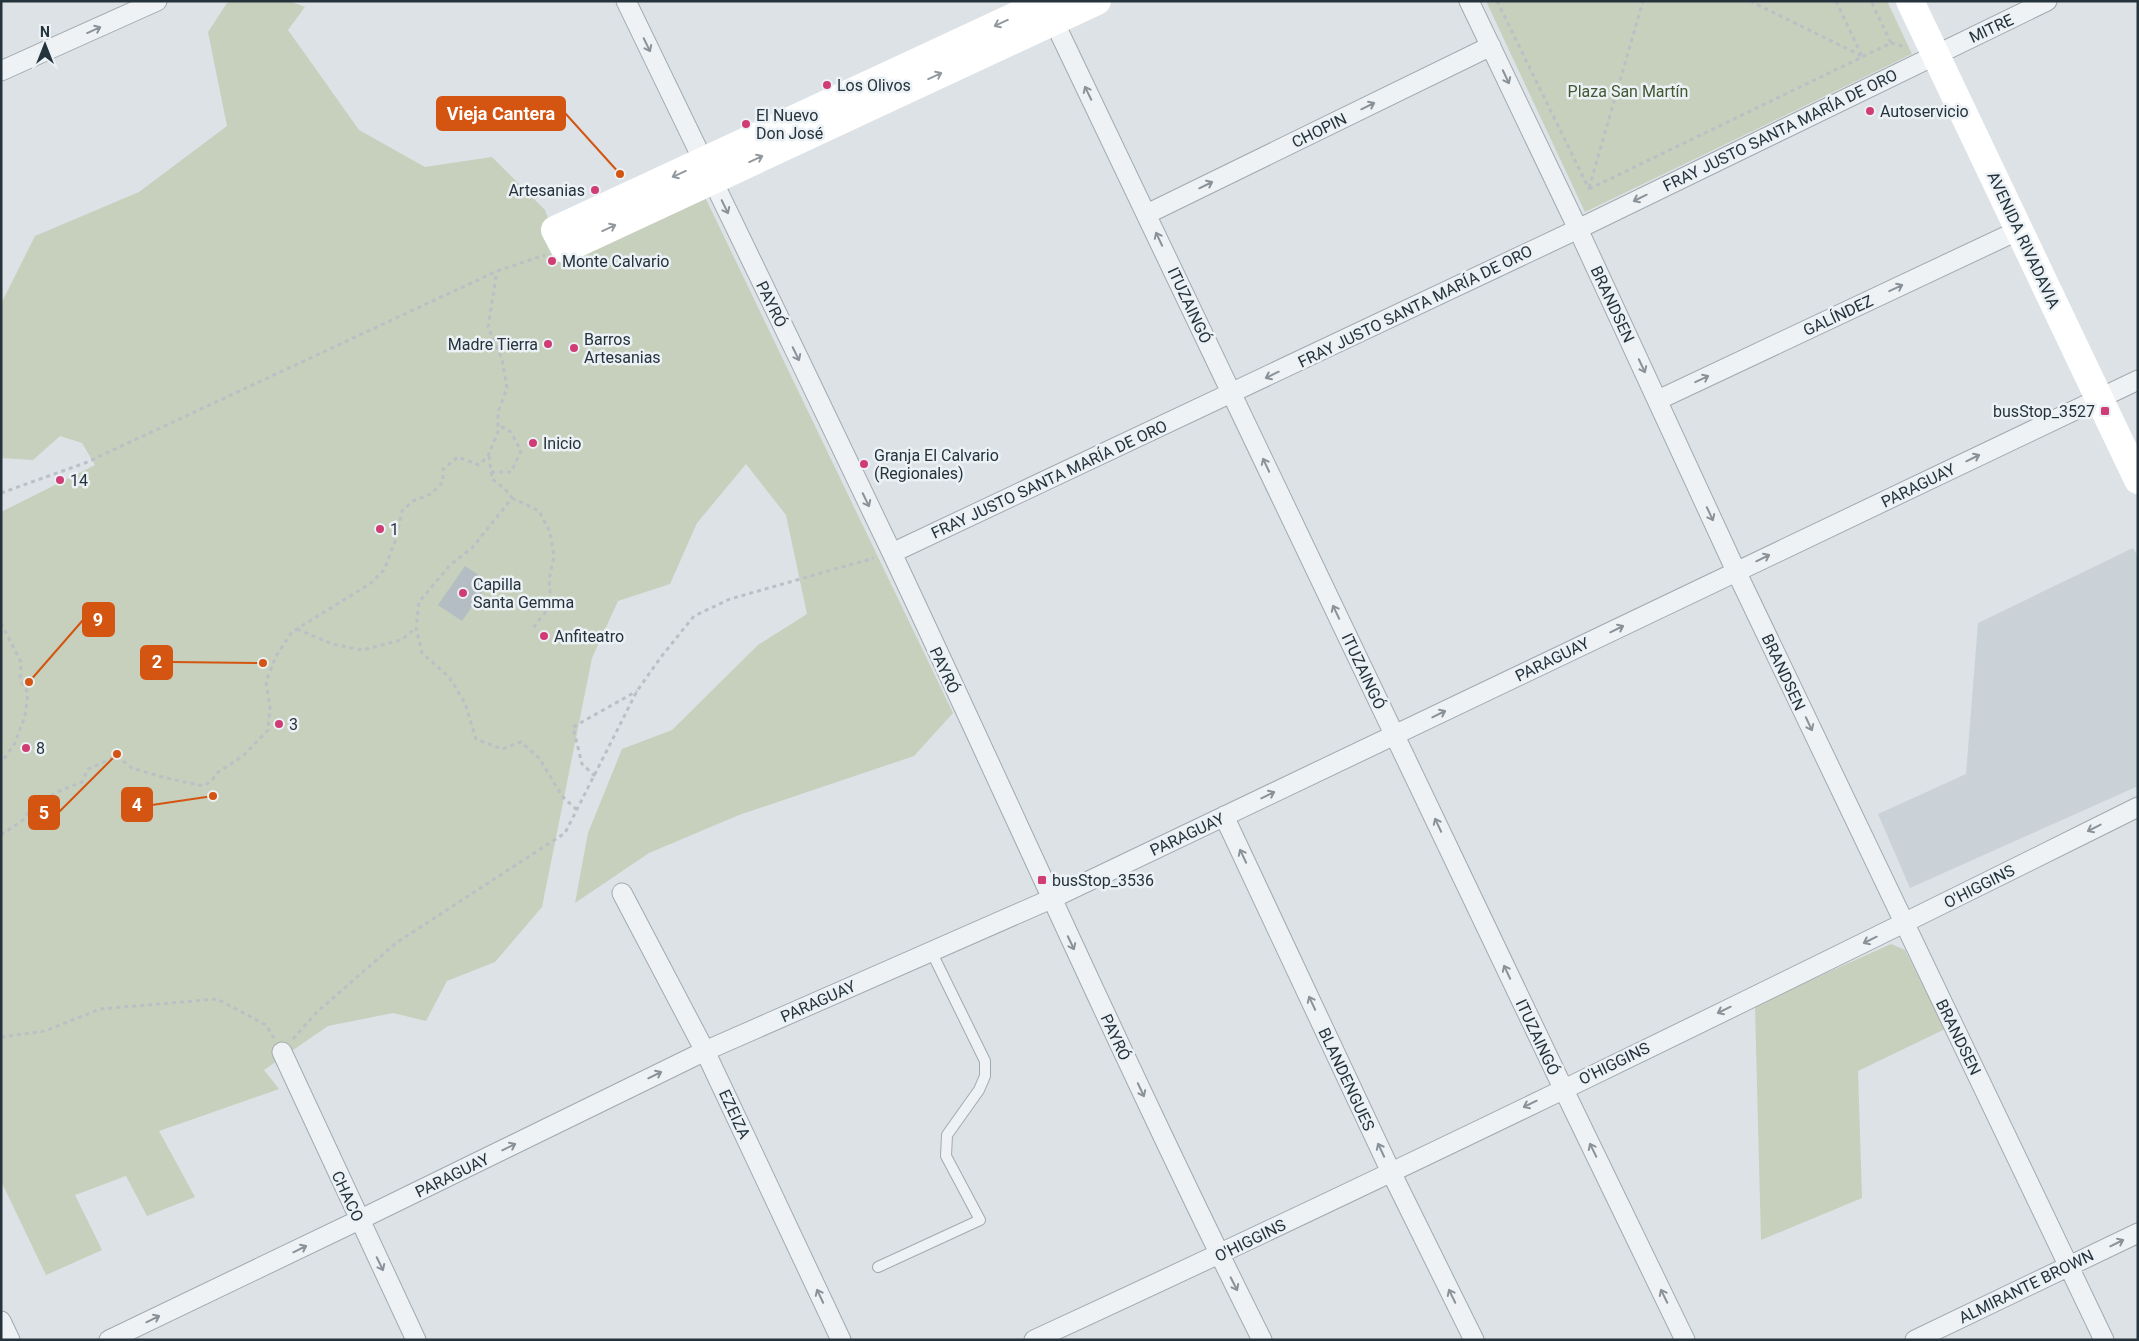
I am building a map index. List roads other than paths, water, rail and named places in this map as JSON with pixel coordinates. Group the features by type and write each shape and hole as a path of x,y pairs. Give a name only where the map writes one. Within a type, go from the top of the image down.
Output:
{"street":[{"path":"1,71 157,1"},
{"name":"PAYRÓ","path":"626,1 892,553 1051,899 1219,1254 1262,1340"},
{"path":"565,248 555,230 708,171 1048,7 1097,1"},
{"name":"BRANDSEN","path":"1469,1 1578,228 1736,571 1903,924 2070,1266 2104,1340"},
{"name":"AVENIDA RIVADAVIA","path":"1910,1 2138,480"},
{"name":"MITRE","path":"1935,54 2047,1"},
{"name":"ITUZAINGÓ","path":"1048,7 1394,735 1686,1340"},
{"name":"CHOPIN","path":"1146,214 1491,46"},
{"name":"FRAY JUSTO SANTA MARÍA DE ORO","path":"892,553 1232,394 1935,54"},
{"name":"GALÍNDEZ","path":"1658,400 2019,230"},
{"name":"PARAGUAY","path":"109,1340 705,1051 1051,899 2138,380"},
{"name":"O'HIGGINS","path":"1034,1340 1391,1172 1903,924 2138,807"},
{"name":"BLANDENGUES","path":"1224,816 1391,1172 1474,1340"},
{"name":"EZEIZA","path":"622,892 705,1051 841,1340"},
{"name":"CHACO","path":"282,1052 416,1340"},
{"name":"ALMIRANTE BROWN","path":"1915,1340 2138,1233"},
{"path":"1,1321 10,1340"}],"lane":[{"path":"878,1266 980,1220 946,1156 947,1135 980,1090 985,1076 985,1061 931,951"}],"place":[{"name":"Los Olivos","path":"827,85"},
{"name":"Autoservicio","path":"1870,111"},
{"name":"El Nuevo Don José","path":"746,124"},
{"name":"Vieja Cantera","path":"620,174"},
{"name":"Artesanias","path":"595,190"},
{"name":"Monte Calvario","path":"552,261"},
{"name":"Madre Tierra","path":"548,344"},
{"name":"Barros Artesanias","path":"574,348"},
{"name":"busStop_3527","path":"2105,411"},
{"name":"Inicio","path":"533,443"},
{"name":"Granja El Calvario (Regionales)","path":"864,464"},
{"name":"14","path":"60,480"},
{"name":"1","path":"380,529"},
{"name":"Capilla Santa Gemma","path":"463,593"},
{"name":"Anfiteatro","path":"544,636"},
{"name":"2","path":"263,663"},
{"name":"9","path":"29,682"},
{"name":"3","path":"279,724"},
{"name":"8","path":"26,748"},
{"name":"5","path":"117,754"},
{"name":"4","path":"213,796"},
{"name":"busStop_3536","path":"1042,880"}],"park label":[{"name":"Plaza San Martín","path":"1628,91"}]}
